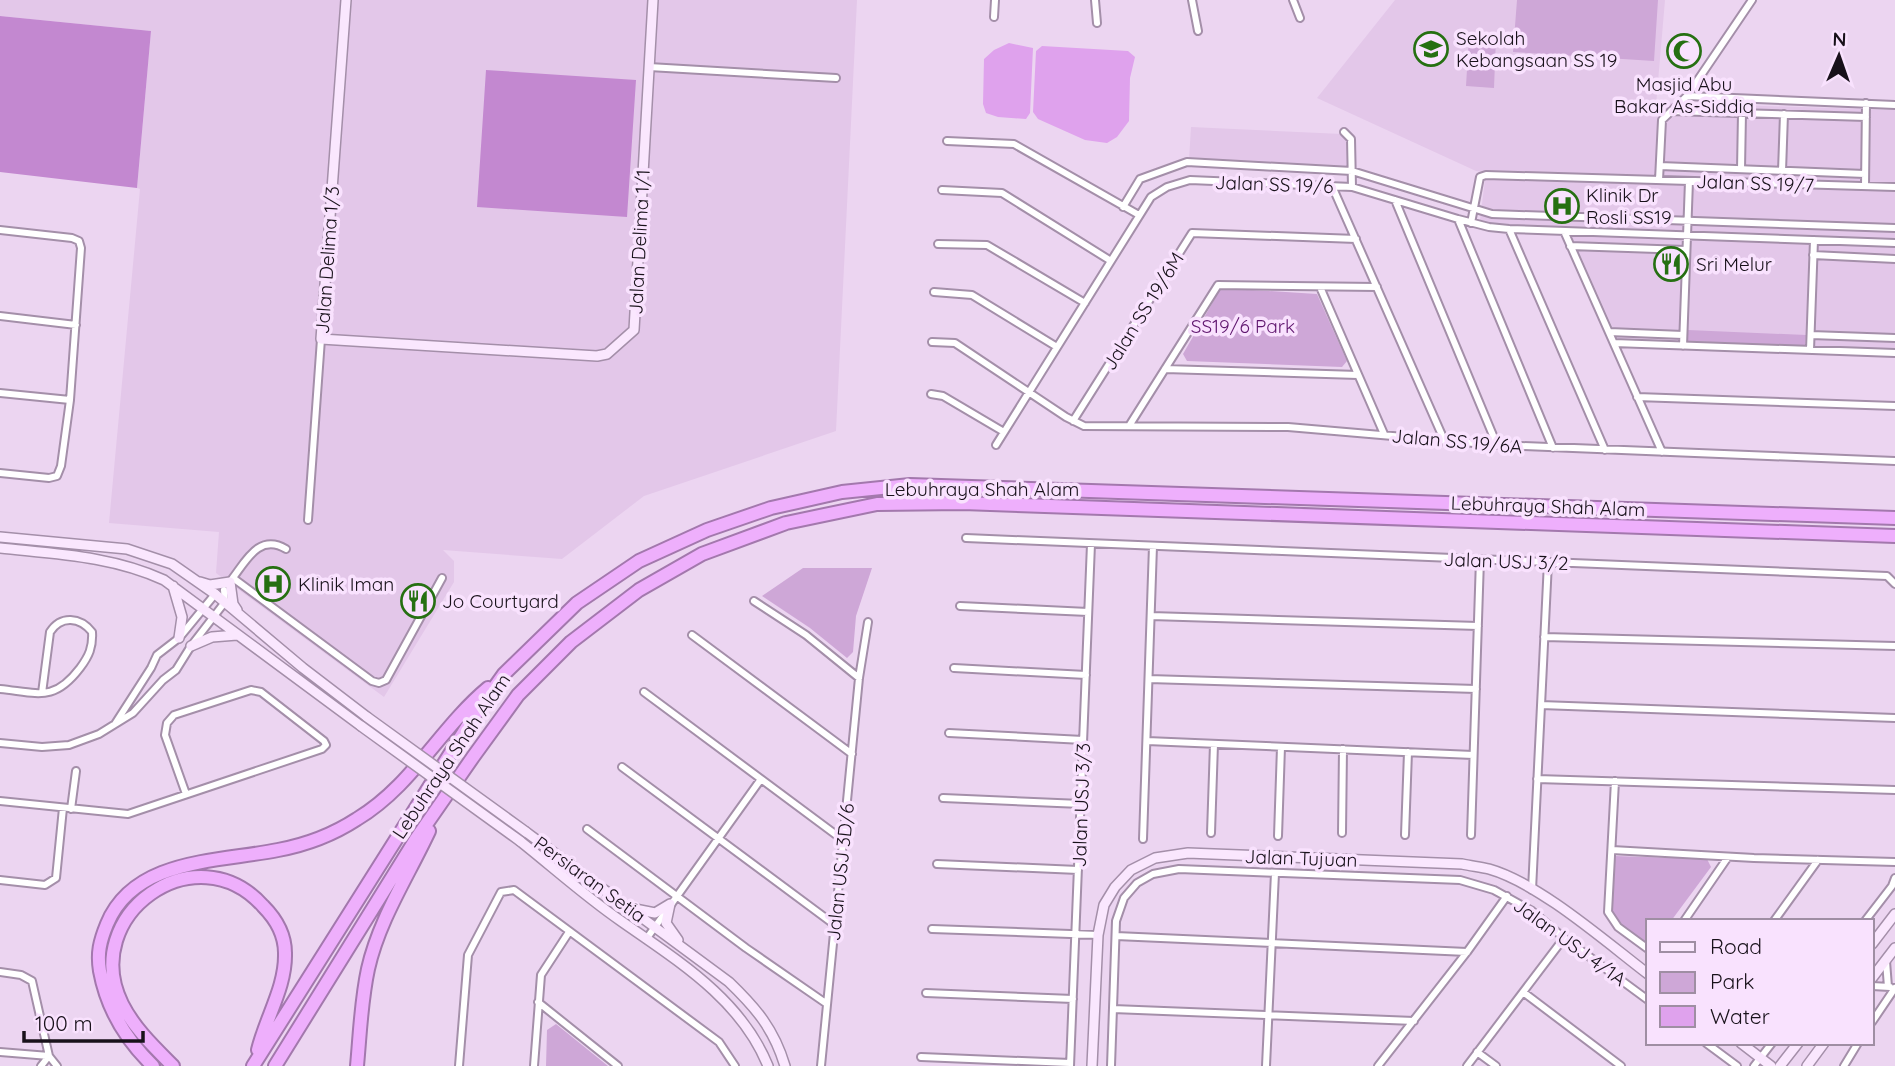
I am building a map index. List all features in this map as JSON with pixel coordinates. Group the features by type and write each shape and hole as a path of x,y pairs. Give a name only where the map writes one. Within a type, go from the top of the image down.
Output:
{"highway":[{"name":"Lebuhraya Shah Alam","path":"253,1065 422,795 504,674 577,603 639,561 707,530 771,508 842,492 910,485 1895,518"},
{"name":"Lebuhraya Shah Alam","path":"275,1066 416,839 518,695 570,642 639,590 702,555 786,523 877,504 991,504 1895,536"},
{"path":"153,1066 134,1048 118,1024 104,991 98,958 100,942 112,913 134,887 176,867 281,850 320,838 357,819 391,794 416,769 472,701 504,674"},
{"path":"357,1066 361,1016 372,956 384,921 446,796"},
{"path":"173,1066 133,1024 113,980 112,956 119,929 140,900 170,881 202,876 231,882 254,895 278,922 286,950 283,979 253,1065"}],"main road":[{"name":"Jalan Delima 1/3","path":"321,339 346,0"},
{"name":"Jalan Delima 1/1","path":"321,339 597,356 607,354 634,330 653,0"},
{"name":"Persiaran Setia","path":"0,537 127,549 172,564 195,580 226,586 225,602 241,617 367,717 729,982 754,1007 776,1039 785,1066"},
{"name":"Persiaran Setia","path":"0,548 95,558 138,568 173,586 520,841 712,989 751,1030 768,1066"},
{"path":"195,580 226,586 241,617"},
{"path":"173,586 182,617 179,638"},
{"path":"191,646 212,636 237,635"},
{"name":"Jalan Tujuan","path":"1092,1066 1098,935 1104,905 1115,887 1131,870 1155,858 1188,853 1462,864 1490,869 1532,890 1646,973"},
{"path":"629,908 655,913 670,904"},
{"path":"670,904 666,923 686,950"},
{"path":"1874,941 1895,914"},
{"path":"1874,975 1895,948"},
{"path":"1743,1045 1758,1062 1772,1066"},
{"path":"1780,1066 1796,1045"},
{"path":"1807,1066 1823,1045"}],"street":[{"path":"994,17 995,0"},
{"path":"1095,0 1097,23"},
{"path":"1192,0 1198,31"},
{"path":"1293,0 1300,18"},
{"path":"1659,180 1662,120 1687,96 1752,0"},
{"path":"649,67 835,78"},
{"path":"1687,96 1895,105"},
{"path":"1865,186 1866,103"},
{"path":"1671,111 1866,117"},
{"path":"1741,169 1742,113"},
{"path":"1782,170 1784,114"},
{"path":"1344,132 1351,139 1352,187"},
{"path":"947,141 1014,144 1139,215"},
{"path":"1123,207 1140,179 1187,162 1352,171 1475,208"},
{"path":"1660,166 1865,174"},
{"name":"Jalan SS 19/7","path":"1471,223 1480,177 1486,175 1895,187"},
{"name":"Jalan SS 19/6","path":"996,445 1151,197 1167,187 1191,180 1352,187 1471,223 1509,229 1895,243"},
{"path":"1682,346 1689,181"},
{"path":"1332,186 1445,442"},
{"path":"942,190 1002,193 1111,261"},
{"path":"1395,200 1497,445"},
{"name":"Jalan SS 19/7","path":"1475,208 1492,214 1895,228"},
{"path":"1458,219 1553,447"},
{"path":"1509,229 1605,450"},
{"path":"0,230 79,241 76,326 61,466 57,476 49,478 0,473"},
{"path":"1564,231 1662,452"},
{"name":"Jalan SS 19/6M","path":"1073,421 1192,233 1356,239"},
{"path":"1810,350 1814,240"},
{"path":"938,244 987,245 1085,303"},
{"path":"1570,246 1686,250"},
{"path":"1813,256 1895,259"},
{"path":"1129,426 1218,285 1377,286"},
{"path":"1320,287 1384,434"},
{"path":"934,292 972,295 1057,347"},
{"path":"0,317 76,326"},
{"path":"1609,332 1683,335"},
{"path":"1811,335 1895,338"},
{"name":"Jalan Delima 1/3","path":"308,520 321,339"},
{"name":"Jalan SS 19/6A","path":"932,342 955,343 1084,426 1288,427 1497,445 1895,461"},
{"path":"1614,343 1895,353"},
{"path":"1165,369 1358,374"},
{"path":"0,393 70,400"},
{"path":"931,394 943,396 1004,432"},
{"path":"1637,397 1895,406"},
{"path":"966,538 1091,544"},
{"path":"114,726 157,655 179,638 226,586 256,547 278,544 286,549"},
{"name":"Jalan USJ 3/2","path":"1091,544 1887,576 1895,584"},
{"name":"Jalan USJ 3/3","path":"1070,1065 1091,544"},
{"path":"1143,839 1153,547"},
{"path":"1471,835 1480,559"},
{"path":"1532,890 1548,562"},
{"path":"226,586 379,683 386,680 442,578"},
{"path":"754,601 806,635 859,678"},
{"path":"0,743 42,747 69,745 114,726 133,713 163,680 176,670 225,602"},
{"path":"960,606 1088,612"},
{"path":"1151,616 1478,626"},
{"path":"0,689 42,693 68,684 90,655 92,632 86,624 63,620 50,632 42,693"},
{"name":"Jalan USJ 3D/6","path":"821,1066 859,678 868,622"},
{"path":"692,635 852,754"},
{"path":"1544,637 1895,646"},
{"path":"954,668 1086,675"},
{"path":"1149,679 1476,689"},
{"path":"0,801 128,814 326,746 324,741 261,692 251,690 230,695 174,715 167,723 165,735 186,794"},
{"path":"644,692 843,840"},
{"path":"1541,705 1895,718"},
{"path":"949,733 1083,740"},
{"path":"1147,741 1473,755"},
{"path":"1211,833 1214,744"},
{"path":"1278,836 1281,747"},
{"path":"1342,833 1343,749"},
{"path":"1405,835 1408,752"},
{"path":"622,767 835,925"},
{"path":"71,809 76,771"},
{"path":"647,937 761,779"},
{"path":"1537,779 1895,790"},
{"path":"1615,781 1608,912 1618,927 1646,948"},
{"path":"943,798 1081,804"},
{"path":"0,880 45,885 56,878 63,808"},
{"path":"587,829 746,948 828,1004"},
{"path":"1612,850 1895,862"},
{"path":"1685,919 1728,857"},
{"path":"1775,919 1818,860"},
{"path":"937,864 1078,870"},
{"name":"Jalan USJ 4/1A","path":"1111,1066 1116,922 1124,898 1137,883 1153,874 1179,869 1460,880 1507,896 1532,911 1646,999"},
{"path":"1266,1066 1275,873"},
{"path":"1867,919 1895,878"},
{"path":"459,1066 468,955 500,892 514,890 719,1042 735,1066"},
{"path":"1378,1066 1507,896"},
{"path":"932,929 1098,935"},
{"path":"534,1066 541,975 569,932"},
{"path":"1116,936 1467,952"},
{"path":"1467,1066 1564,938"},
{"path":"1874,1019 1893,987 1885,961"},
{"path":"0,972 21,975 32,981 49,1056 57,1066"},
{"path":"1874,986 1893,987"},
{"path":"1523,992 1621,1066"},
{"path":"926,993 1073,999"},
{"path":"538,1002 618,1066"},
{"path":"1113,1009 1414,1021"},
{"path":"1709,1045 1737,1066"},
{"path":"1758,1062 1771,1045"},
{"path":"1844,1066 1857,1045"},
{"path":"0,1052 49,1056"},
{"path":"1477,1052 1496,1066"},
{"path":"41,1066 49,1056"},
{"path":"921,1057 1070,1065"}],"shaded area":[{"path":"0,0 857,0 836,431 644,496 562,559 443,550 454,561 454,582 384,697 216,573 219,532 109,523 140,189 137,188 151,31 0,16"},
{"path":"1395,0 1665,0 1655,117 1671,103 1895,110 1895,350 1619,342 1568,228 1494,225 1480,220 1486,172 1476,171 1317,98"},
{"path":"0,16 151,31 137,188 0,172"},
{"path":"486,70 636,80 627,217 477,207"},
{"path":"1191,127 1342,134 1348,141 1349,168 1189,160"}],"green space":[{"path":"1517,0 1658,0 1654,61 1513,52"},
{"path":"1469,36 1496,37 1494,88 1466,86"},
{"name":"SS19/6 Park","path":"1221,288 1317,294 1347,361 1342,367 1187,361 1183,354"},
{"path":"1688,330 1806,335 1805,346 1688,341"},
{"path":"803,568 872,568 856,616 853,652 847,658 810,628 762,596"},
{"path":"1615,856 1707,859 1711,867 1672,919 1646,919 1646,943 1622,925 1612,911"},
{"path":"556,1024 608,1066 546,1066 547,1030"}],"water":[{"path":"1009,43 1033,48 1030,113 1026,119 998,117 986,113 983,104 984,59 994,50"},
{"path":"1042,46 1128,51 1135,57 1130,78 1129,121 1117,137 1107,143 1085,140 1038,119 1033,112 1036,51"}],"place":[{"name":"Sekolah Kebangsaan SS 19","path":"1431,49"},
{"name":"Masjid Abu Bakar As-Siddiq","path":"1684,51"},
{"name":"Klinik Dr Rosli SS19","path":"1562,206"},
{"name":"Sri Melur","path":"1671,264"},
{"name":"Klinik Iman","path":"273,584"},
{"name":"Jo Courtyard","path":"418,601"}]}
